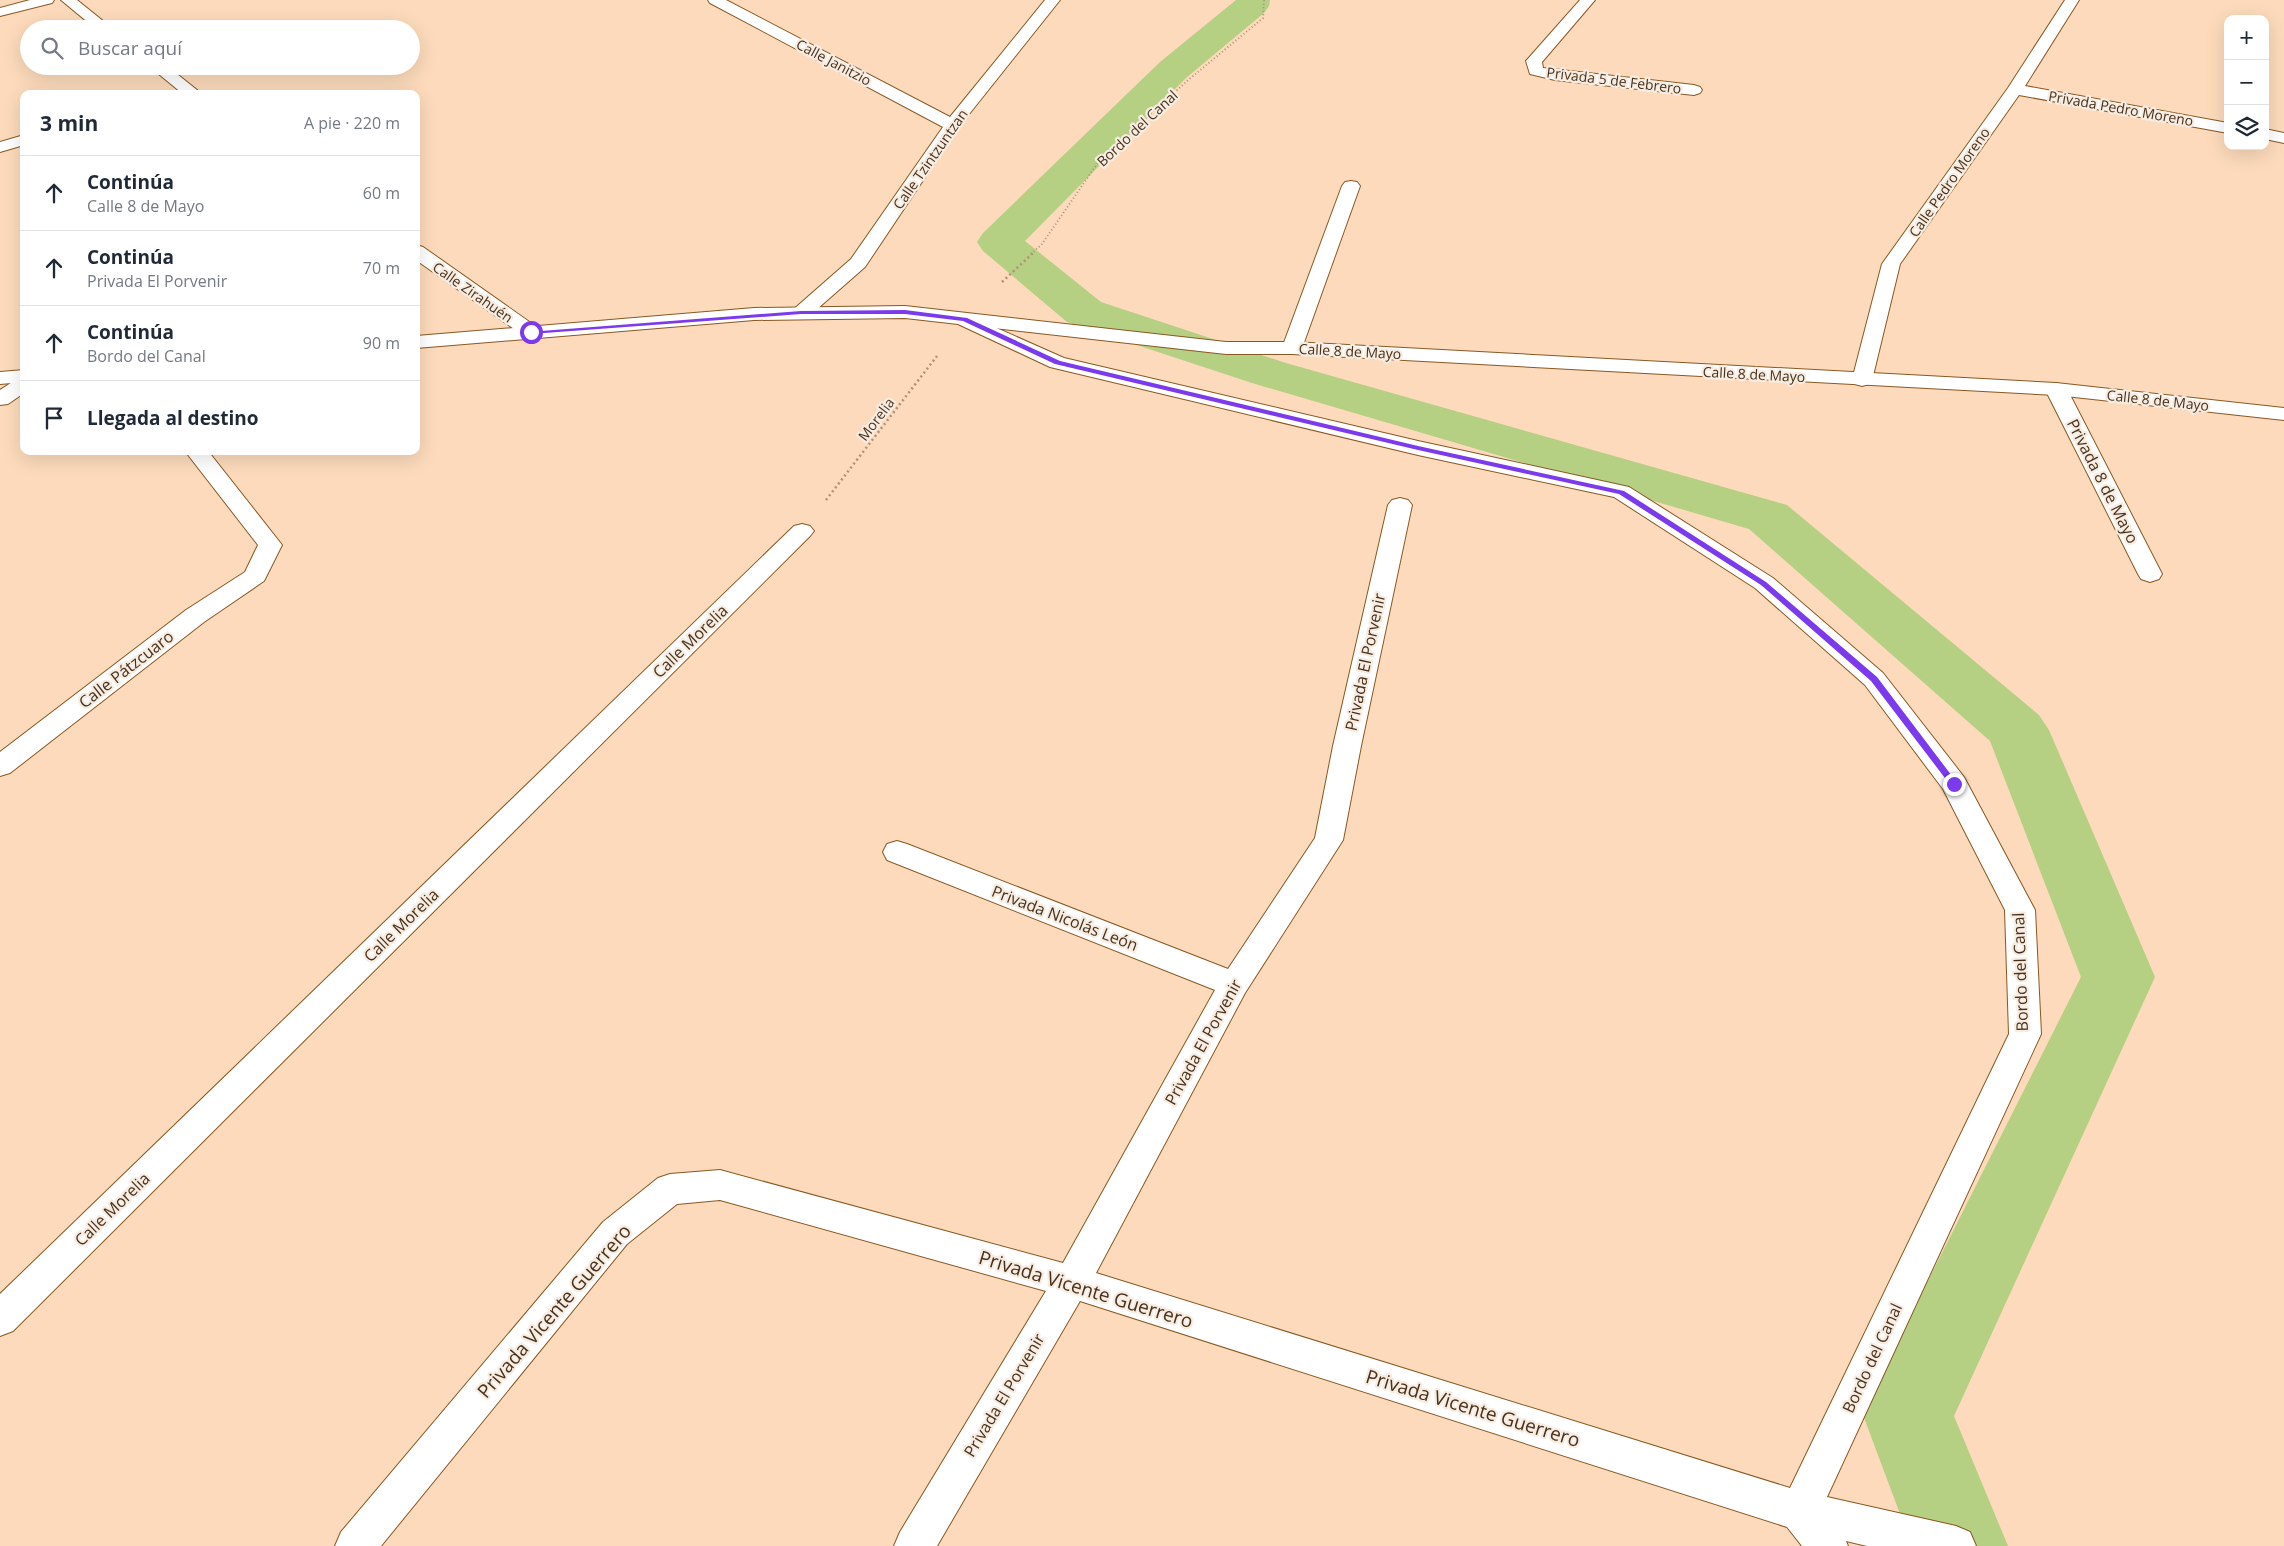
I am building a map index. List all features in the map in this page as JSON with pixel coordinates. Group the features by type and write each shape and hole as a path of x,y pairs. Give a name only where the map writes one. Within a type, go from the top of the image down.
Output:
{"street":[{"path":"0,12 47,0"},
{"path":"68,0 94,20"},
{"name":"Calle Janitzio","path":"715,0 952,124"},
{"name":"Calle Tzintzuntzan","path":"801,312 858,263 952,124 1053,0"},
{"name":"Privada 5 de Febrero","path":"1588,0 1534,61 1536,71 1555,76 1694,90"},
{"name":"Calle Pedro Moreno","path":"1862,380 1891,264 2015,89 2072,0"},
{"path":"169,75 189,90"},
{"name":"Privada Pedro Moreno","path":"2015,89 2224,127"},
{"path":"2269,135 2284,138"},
{"path":"0,147 20,141"},
{"path":"1292,348 1351,186"},
{"name":"Calle Zirahuén","path":"420,254 531,332"},
{"name":"Calle 8 de Mayo","path":"420,342 801,312 905,312 1226,348 1292,348 2056,389 2284,414"},
{"name":"Bordo del Canal","path":"965,320 1058,363 1418,448 1621,492 1764,583 1874,679 1954,784 2020,910 2025,1034 1800,1511"},
{"path":"0,378 20,376"},
{"path":"0,399 20,386"},
{"name":"Privada 8 de Mayo","path":"2056,389 2150,574"},
{"name":"Calle Pátzcuaro","path":"0,766 195,616 255,576 270,545 199,455"},
{"name":"Privada El Porvenir","path":"914,1546 1072,1282 1234,984 1329,840 1347,746 1400,505"},
{"name":"Calle Morelia","path":"0,1319 802,531"},
{"name":"Privada Nicolás León","path":"897,852 1234,984"},
{"name":"Privada Vicente Guerrero","path":"355,1546 615,1233 670,1188 720,1185 1072,1282 1800,1511 1956,1546"},
{"path":"1800,1511 1828,1546"}],"path":[{"name":"Bordo del Canal","path":"1002,282 1042,244 1099,161 1187,81 1263,18 1264,0"},
{"name":"Morelia","path":"802,531 965,320"}],"waterway":[{"path":"1253,0 1252,6 1173,70 999,242 1084,312 1269,373 1768,517 2017,730 2118,977 1908,1415 1960,1546"}],"route":[{"path":"531,332 801,312 905,312 965,320 1058,363 1418,448 1621,492 1764,583 1874,679 1954,784"}]}
